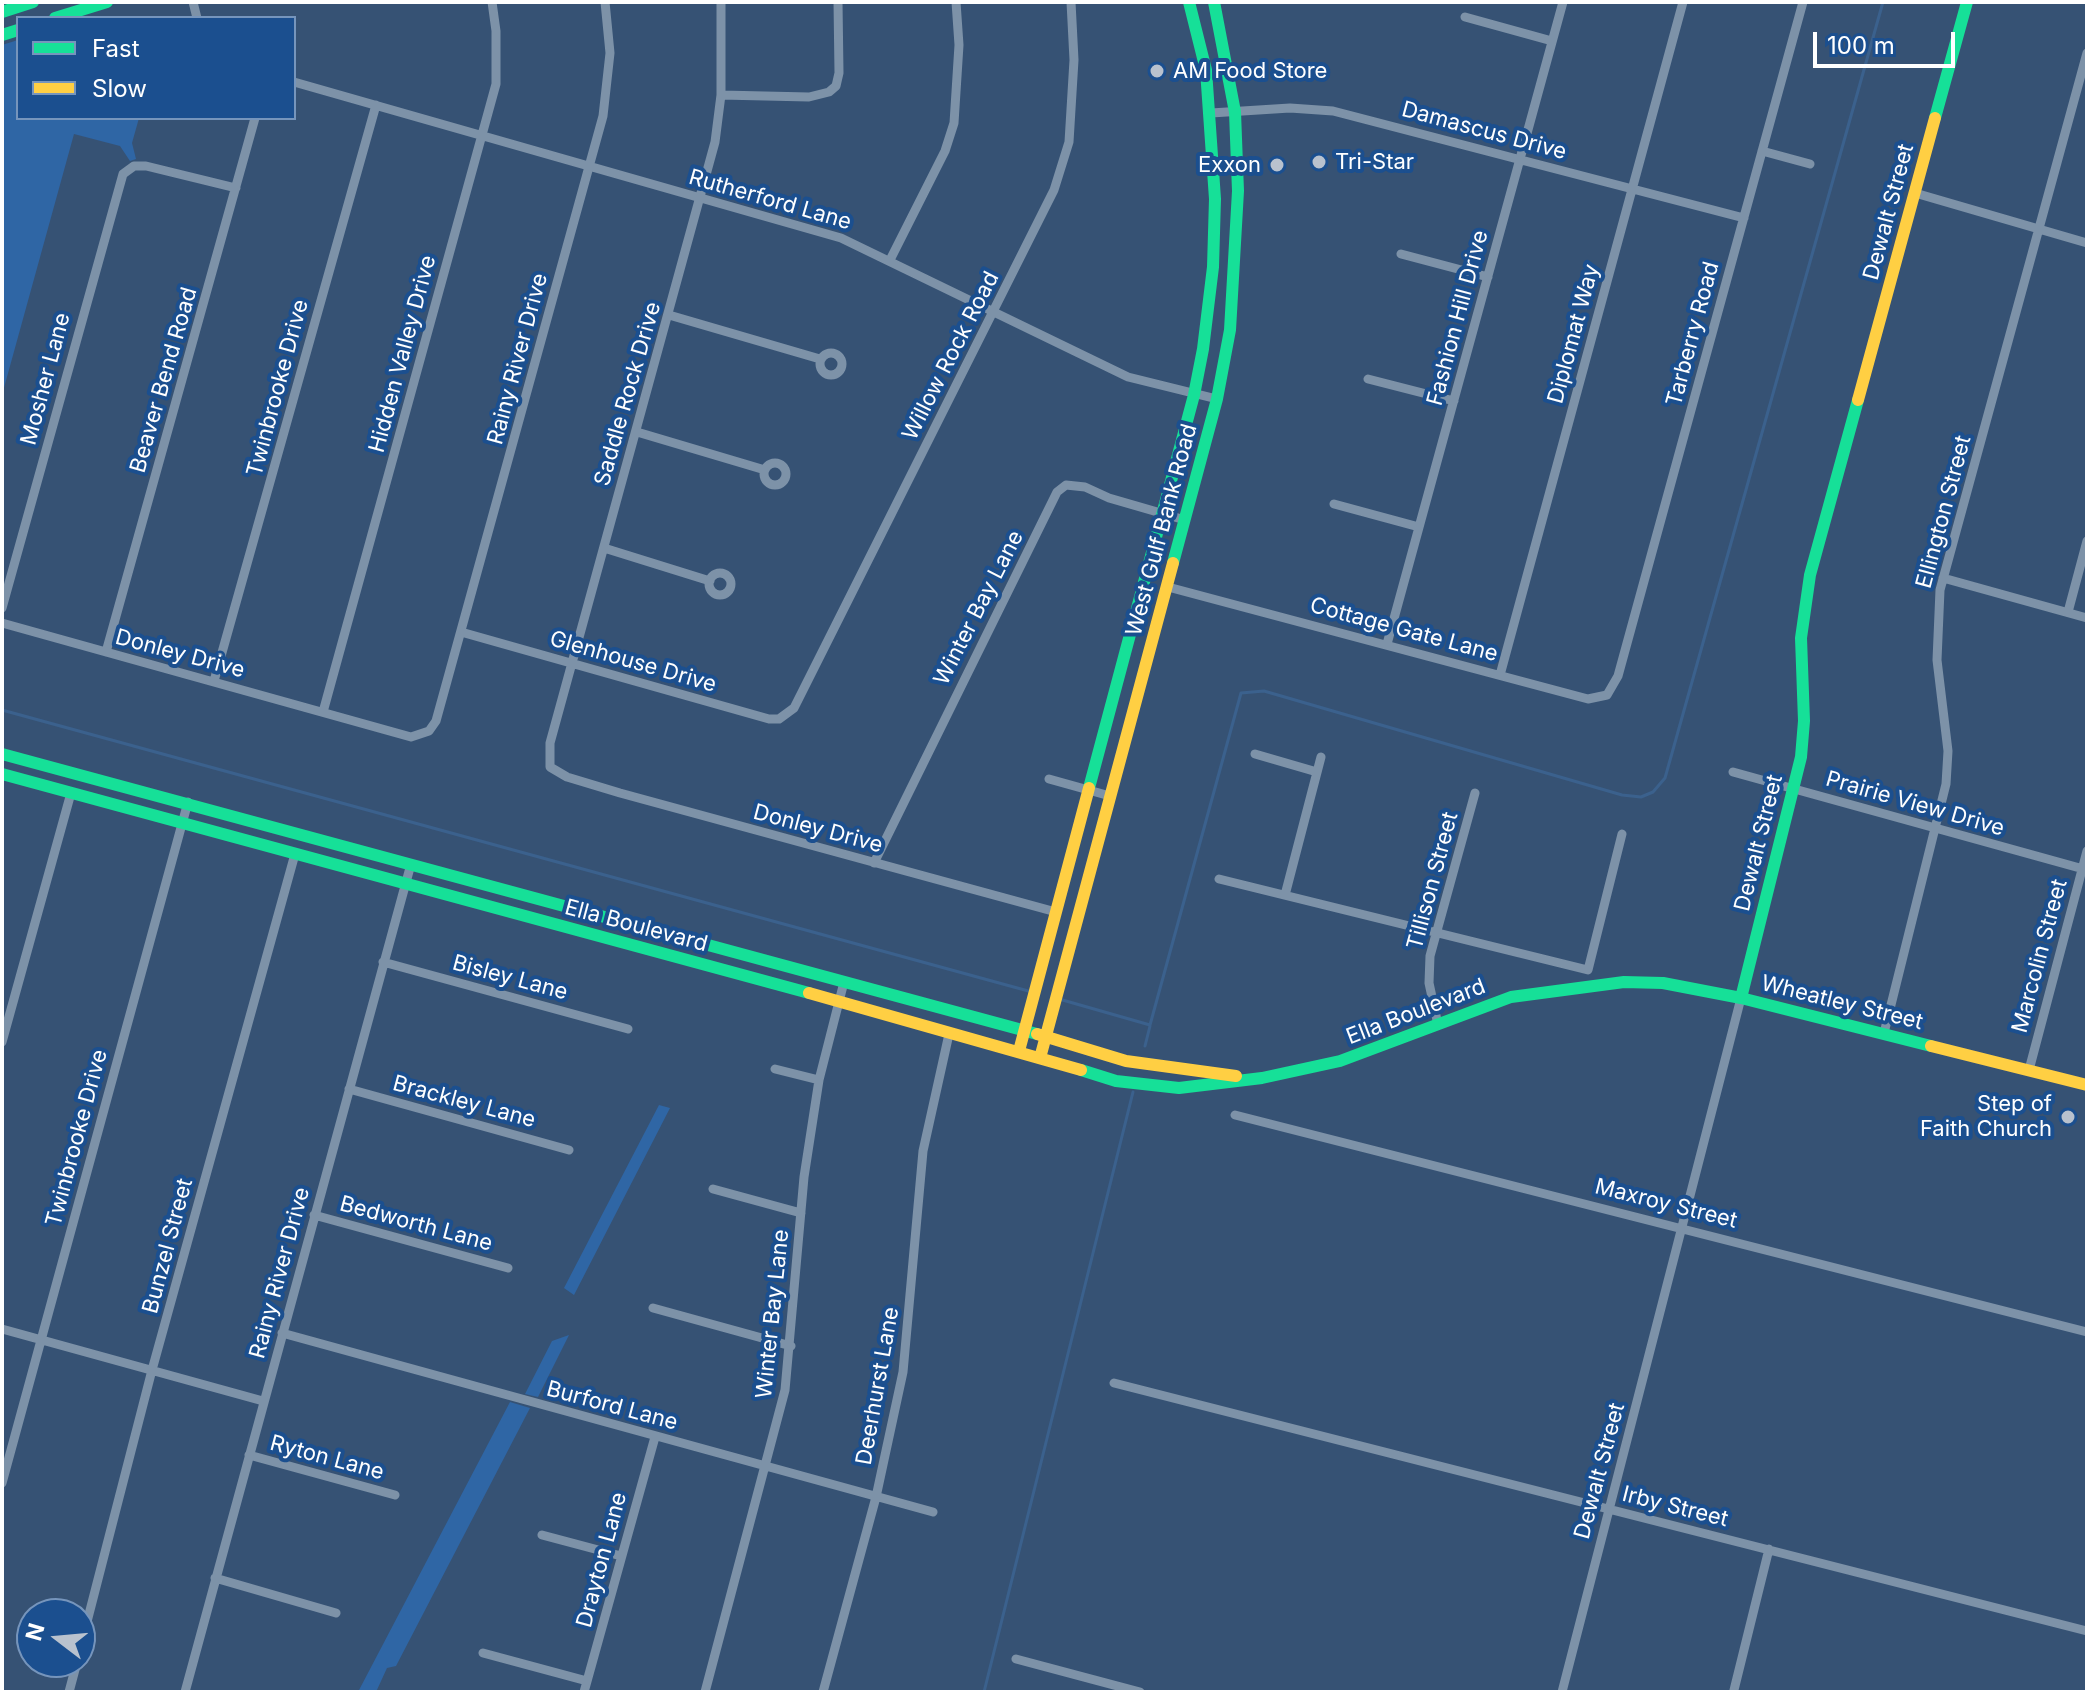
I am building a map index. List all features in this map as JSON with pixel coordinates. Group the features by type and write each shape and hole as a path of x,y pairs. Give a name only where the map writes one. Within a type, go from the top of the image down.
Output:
{"main road":[{"path":"2,12 33,2"},
{"path":"62,16 107,2"},
{"name":"West Gulf Bank Road","path":"1019,1051 1194,395 1213,267 1215,199 1206,70 1189,2"},
{"name":"West Gulf Bank Road","path":"1040,1058 1168,587 1217,399 1230,330 1236,267 1235,112 1214,2"},
{"name":"Dewalt Street","path":"1741,998 1794,789 1804,721 1801,638 1810,575 1967,2"},
{"path":"1213,267 1236,267"},
{"name":"Ella Boulevard","path":"2,754 1048,1036 1126,1061 1189,1072 1262,1078"},
{"name":"Ella Boulevard","path":"2,774 1019,1051 1116,1081 1179,1088 1262,1078 1340,1061 1511,997 1584,987"},
{"name":"Wheatley Street","path":"1584,987 1624,982 1663,983 1741,998 2087,1085"}],"street":[{"name":"Hidden Valley Drive","path":"323,712 496,84 496,31 492,2"},
{"name":"Rainy River Drive","path":"436,721 603,116 610,53 605,2"},
{"name":"Saddle Rock Drive","path":"571,778 556,772 547,757 715,142 721,95 721,2"},
{"path":"721,95 809,97 829,92 839,73 838,2"},
{"path":"890,260 945,151 954,123 959,45 956,2"},
{"name":"Willow Rock Road","path":"793,709 1064,165 1072,114 1071,2"},
{"name":"Fashion Hill Drive","path":"1387,644 1563,2"},
{"name":"Diplomat Way","path":"1500,675 1683,2"},
{"name":"Tarberry Road","path":"1618,676 1803,2"},
{"path":"1465,17 1552,41"},
{"name":"Ellington Street","path":"1884,1033 1938,829 1946,784 1948,751 1937,647 1943,578 2087,53"},
{"name":"Rutherford Lane","path":"296,83 841,238 1128,377 1217,399"},
{"name":"Twinbrooke Drive","path":"214,681 376,105"},
{"name":"Damascus Drive","path":"1211,113 1290,108 1333,111 1744,218"},
{"name":"Beaver Bend Road","path":"106,652 254,120"},
{"path":"1762,151 1810,164"},
{"name":"Mosher Lane","path":"2,608 119,183 134,166 146,166 236,188"},
{"path":"1915,193 2087,243"},
{"path":"1401,254 1488,277"},
{"path":"669,315 820,359"},
{"path":"1368,379 1454,401"},
{"path":"637,432 765,470"},
{"name":"Winter Bay Lane","path":"874,863 1057,492 1066,485 1075,484 1185,520"},
{"path":"1334,504 1419,527"},
{"path":"2068,612 2087,541"},
{"path":"604,548 710,581"},
{"path":"1943,578 2087,618"},
{"name":"Cottage Gate Lane","path":"1168,587 1598,699 1614,688 1618,676"},
{"name":"Donley Drive","path":"2,623 411,737 429,731 436,721"},
{"name":"Glenhouse Drive","path":"461,632 769,719 779,719 793,709"},
{"path":"1255,754 1317,772"},
{"path":"1285,895 1321,757"},
{"name":"Prairie View Drive","path":"1733,772 2084,869"},
{"name":"Donley Drive","path":"571,778 1056,912"},
{"path":"1049,779 1110,796"},
{"path":"2,1042 71,793"},
{"name":"Tillison Street","path":"1438,1025 1429,983 1436,931 1475,793"},
{"name":"Twinbrooke Drive","path":"2,1483 188,802"},
{"path":"1219,879 1588,970 1622,834"},
{"name":"Marcolin Street","path":"2029,1070 2087,851"},
{"name":"Bunzel Street","path":"93,1598 152,1370 295,854"},
{"name":"Rainy River Drive","path":"185,1692 411,864"},
{"name":"Bisley Lane","path":"383,962 628,1029"},
{"name":"Winter Bay Lane","path":"705,1692 785,1390 801,1213 819,1080 844,982"},
{"name":"Dewalt Street","path":"1562,1692 1741,998"},
{"name":"Deerhurst Lane","path":"823,1692 876,1497 903,1372 923,1151 949,1034"},
{"path":"775,1069 819,1080"},
{"name":"Brackley Lane","path":"349,1089 569,1150"},
{"name":"Maxroy Street","path":"1235,1115 2087,1332"},
{"path":"713,1189 801,1213"},
{"name":"Bedworth Lane","path":"314,1215 508,1268"},
{"path":"653,1308 791,1346"},
{"path":"2,1329 263,1401"},
{"name":"Burford Lane","path":"282,1333 933,1512"},
{"name":"Irby Street","path":"1114,1383 2087,1631"},
{"name":"Drayton Lane","path":"584,1692 655,1437"},
{"name":"Ryton Lane","path":"249,1455 395,1495"},
{"path":"542,1535 621,1556"},
{"path":"1734,1690 1769,1549"},
{"path":"215,1578 336,1613"},
{"path":"483,1653 587,1681"},
{"path":"1016,1659 1140,1692"}],"shaded area":[{"path":"16,41 16,120 138,120 132,143 136,159 130,161 120,146 74,134 2,395 2,45"},
{"path":"659,1105 670,1108 574,1295 564,1288"},
{"path":"569,1335 538,1397 525,1394 552,1341"},
{"path":"510,1402 530,1408 396,1666 387,1668 376,1692 358,1692"}],"waterway":[{"path":"1059,999 1150,1025 1241,693 1264,691 1622,795 1641,797 1653,792 1665,778 1883,2"},
{"path":"2,710 1032,992"},
{"path":"1145,1046 1150,1026"},
{"path":"984,1692 1133,1092"}],"traffic: fast":[{"path":"2,12 33,2"},
{"path":"62,16 107,2"},
{"path":"1089,788 1194,395 1203,349 1213,267 1215,199 1206,70 1189,2"},
{"path":"1173,563 1217,399 1230,330 1238,191 1235,112 1214,2"},
{"path":"1935,118 1967,2"},
{"path":"2,35 16,31"},
{"path":"1741,998 1801,757 1804,721 1801,638 1810,575 1858,400"},
{"path":"2,754 1037,1034"},
{"path":"2,774 809,993"},
{"path":"1081,1070 1116,1081 1179,1088 1262,1078 1340,1061 1511,997 1624,982 1663,983 1741,998 1931,1046"}],"traffic: slow":[{"path":"1858,400 1935,118"},
{"path":"1040,1058 1173,563"},
{"path":"1019,1051 1089,788"},
{"path":"809,993 1081,1070"},
{"path":"1037,1034 1126,1061 1236,1076"},
{"path":"1931,1046 2087,1085"}],"place":[{"name":"AM Food Store","path":"1157,71"},
{"name":"Tri-Star","path":"1319,162"},
{"name":"Exxon","path":"1277,165"},
{"name":"Step of Faith Church","path":"2068,1117"}]}
